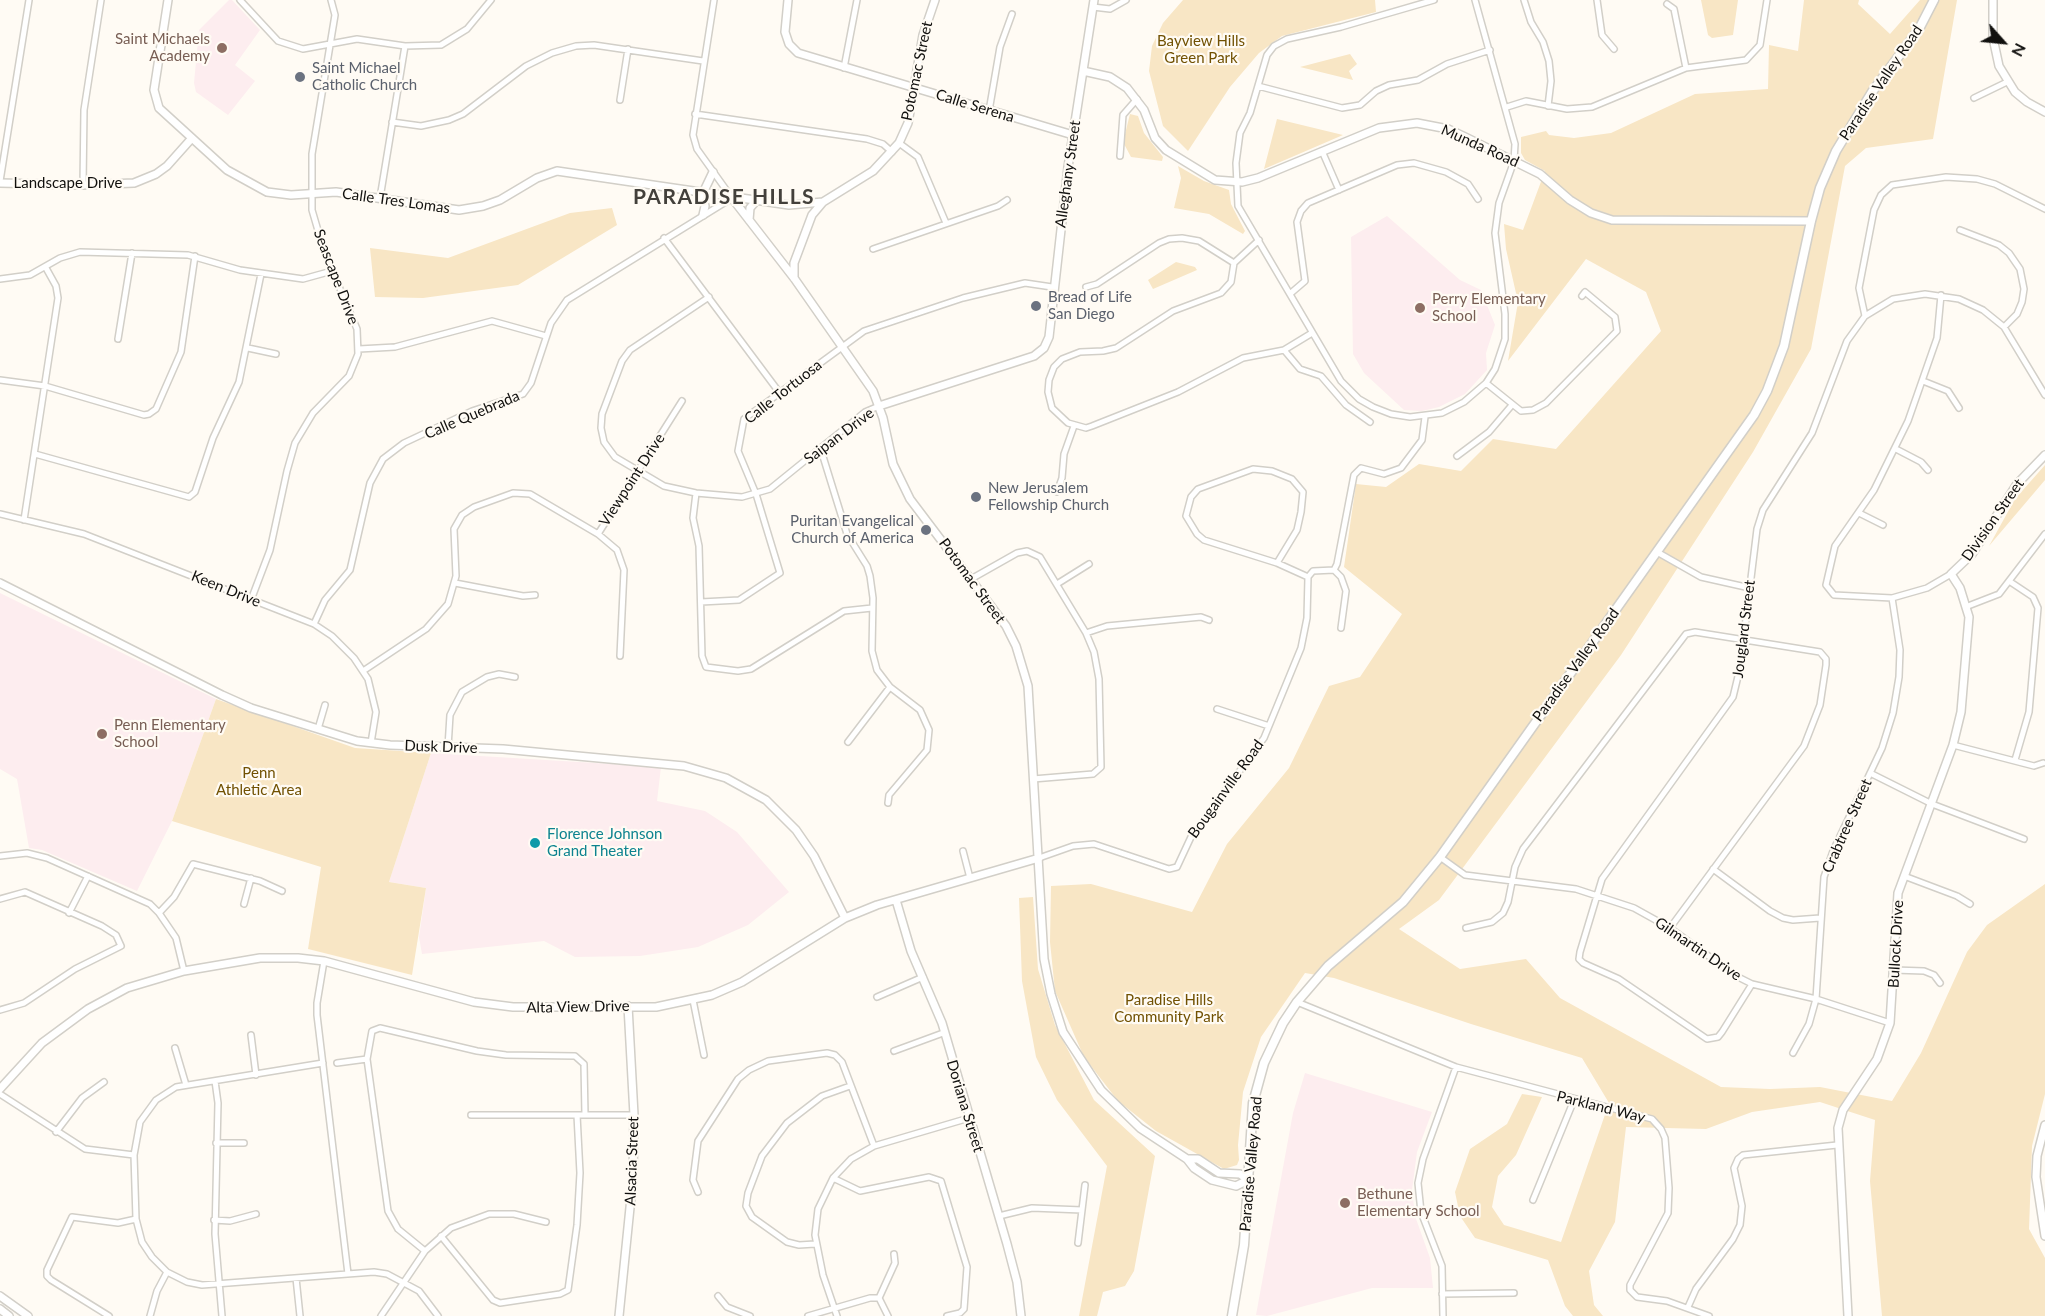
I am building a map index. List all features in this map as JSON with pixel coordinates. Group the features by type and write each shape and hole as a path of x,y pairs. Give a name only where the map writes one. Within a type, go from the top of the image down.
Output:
{"main road":[{"name":"Paradise Valley Road","path":"1233,1316 1244,1245 1251,1124 1258,1085 1272,1044 1297,1002 1332,961 1403,902 1440,857 1741,434 1767,391 1784,346 1820,188 1850,125 1919,29 1934,0"}],"street":[{"path":"0,182 28,0"},
{"path":"83,185 84,110 101,0"},
{"name":"Calle Tres Lomas","path":"168,0 154,95 162,112 227,170 254,187 275,194 311,195 336,192 449,209 483,206 500,200 537,178 557,171 789,205 823,202"},
{"path":"240,0 278,41 303,49 330,42 357,39 432,47 444,44 474,22 491,0"},
{"name":"Seascape Drive","path":"331,0 335,15 312,154 311,195 315,222 332,271 357,329 359,349"},
{"path":"714,0 695,114 694,140 713,172 794,278"},
{"name":"Calle Serena","path":"788,0 785,32 789,44 798,53 1073,135"},
{"path":"844,68 857,0"},
{"name":"Potomac Street","path":"935,0 923,35 916,88 908,123 899,142 873,171 823,202 812,215 794,263 794,278 873,391 879,406 896,475 910,499 1006,626 1025,673 1029,699 1044,959 1062,1032 1087,1071 1121,1112 1140,1128 1187,1159 1194,1168 1212,1180 1236,1186 1248,1180 1240,1174 1220,1173 1198,1159 1187,1159"},
{"path":"1093,3 1110,9 1126,0"},
{"path":"1434,0 1411,3 1384,16 1283,40 1267,55 1240,133 1236,182 1238,206 1341,381 1359,399 1390,414 1425,417 1457,406 1486,383 1495,369 1505,339 1505,314 1495,232 1498,203 1514,161 1515,144 1507,106 1475,0"},
{"path":"1524,0 1530,22 1543,42 1549,61 1551,81 1548,106"},
{"path":"1597,0 1602,35 1614,49"},
{"path":"1507,106 1526,101 1576,109 1600,105 1686,68 1746,60 1756,52 1760,45 1767,0"},
{"path":"1993,0 1995,51 2007,82 2027,102 2045,112"},
{"name":"Alleghany Street","path":"1044,348 1049,336 1052,287 1093,3"},
{"path":"1666,4 1674,9 1686,68"},
{"path":"989,111 1000,46 1012,14"},
{"path":"380,198 405,45"},
{"path":"392,122 421,126 449,120 463,114 526,66 561,50 594,45 704,61"},
{"path":"620,100 628,49"},
{"path":"1258,86 1342,108 1360,105 1376,91 1389,85 1418,80 1447,64 1490,50"},
{"name":"Munda Road","path":"1083,71 1115,79 1137,99 1155,138 1166,150 1215,180 1236,182 1258,178 1379,128 1417,123 1448,129 1514,161 1540,174 1570,200 1591,213 1612,220 1811,221"},
{"path":"1974,98 2007,82"},
{"path":"1120,156 1123,115 1137,99"},
{"path":"695,114 867,139 884,144 892,152"},
{"name":"Landscape Drive","path":"0,182 83,185 134,183 146,179 167,166 192,138"},
{"path":"899,142 918,157 946,224"},
{"path":"1322,151 1339,190"},
{"path":"1291,293 1305,281 1297,222 1301,211 1308,203 1396,165 1414,163 1446,172 1468,184 1479,199"},
{"path":"703,215 705,206 702,193 713,172"},
{"path":"2045,209 1995,184 1977,178 1946,177 1892,185 1881,195 1874,210 1859,288 1865,316 1878,306 1901,297 1917,294 1941,295 1975,306 2004,327 2045,395"},
{"name":"Calle Quebrada","path":"314,624 325,600 350,570 369,483 383,459 404,443 474,410 523,394 531,383 546,336 557,312 567,300 732,198"},
{"path":"873,249 998,206 1007,200"},
{"path":"749,220 750,208 756,201"},
{"path":"1960,230 1999,245 2009,253 2020,269 2024,289 2022,302 2017,314 2004,327"},
{"path":"664,238 779,392"},
{"path":"1086,287 1097,284 1159,243 1169,239 1182,238 1199,241 1234,263"},
{"path":"1259,240 1234,263 1231,282 1216,296 1173,311 1116,348 1074,353 1058,363 1049,380 1049,397 1059,417 1074,426 1092,426 1134,412 1243,358 1284,350 1312,333"},
{"path":"0,279 30,275 69,254 132,253 195,256 261,274 303,279 332,271"},
{"path":"118,339 132,253"},
{"path":"0,381 45,386 144,415 156,409 181,352 195,256"},
{"path":"24,520 58,298 56,286 46,268"},
{"path":"35,454 180,496 189,496 195,492 213,438 239,382 248,348 261,274"},
{"name":"Calle Tortuosa","path":"701,602 739,600 780,573 781,569 775,558 756,494 738,451 741,425 744,419 864,331 963,298 1025,283 1052,287"},
{"path":"1486,383 1512,405 1525,411 1542,406 1617,331 1615,317 1585,292 1582,296"},
{"path":"1883,525 1859,513 1896,449 1923,381 1937,338 1941,295"},
{"name":"Saipan Drive","path":"709,297 630,350 616,372 602,414 601,433 612,454 664,486 696,493 732,498 770,489 865,412 1034,356 1044,348"},
{"name":"Jouglard Street","path":"1752,984 1722,1032 1712,1039 1707,1039 1619,979 1579,959 1602,879 1732,697 1737,686 1757,529 1763,510 1812,433 1847,341 1865,316"},
{"path":"251,600 270,550 286,471 295,443 312,413 349,376 359,349 394,347 492,321 546,336"},
{"path":"248,348 276,354"},
{"path":"1284,350 1300,369 1321,375 1346,405 1370,422"},
{"path":"1923,381 1948,391 1959,408"},
{"name":"Viewpoint Drive","path":"363,671 426,629 448,604 455,583 454,534 459,519 470,509 513,493 530,494 598,534 682,400"},
{"path":"1457,456 1489,432 1512,405"},
{"path":"1334,570 1354,476 1361,468 1384,474 1401,468 1422,440 1425,417"},
{"path":"1057,492 1062,478 1064,453 1074,426"},
{"path":"1896,449 1921,462 1928,470"},
{"path":"820,450 844,527 867,566 872,583 874,664 890,687 920,710 927,722 930,735 927,750 890,795 888,803"},
{"name":"Division Street","path":"1859,513 1833,551 1826,585 1834,595 1892,598 1927,588 1951,574 1972,554 2017,484 2045,455"},
{"path":"1277,563 1297,530 1303,498 1298,486 1287,475 1253,469 1198,489 1188,503 1186,516 1204,540 1277,563 1308,577 1313,571 1334,570 1341,577 1346,591 1341,628"},
{"path":"696,493 693,518 699,546 702,656 706,667 738,671 751,669 844,611 872,608"},
{"name":"Keen Drive","path":"0,514 99,539 314,624 332,636 363,671 374,694 376,712 371,743"},
{"path":"598,534 617,550 623,560 620,656"},
{"path":"1968,606 1993,598 2045,534"},
{"path":"1657,552 1701,577 1750,588"},
{"path":"972,579 1017,553 1032,553 1041,561 1057,584 1086,633 1098,668 1101,767 1093,774 1033,779"},
{"path":"1057,584 1089,564"},
{"name":"Bullock Drive","path":"1848,1316 1837,1145 1838,1128 1843,1110 1877,1059 1890,1023 1896,909 1904,876 1953,745 1963,697 1970,628 1968,606 1951,574"},
{"name":"Bougainville Road","path":"1165,868 1177,867 1191,837 1253,755 1269,726 1301,648 1306,618 1308,577"},
{"path":"2009,581 2034,597 2038,608 2029,712 2015,760"},
{"name":"Dusk Drive","path":"0,583 222,695 251,708 318,729 371,743 503,749 684,766 726,778 766,800 796,830 814,856 845,918"},
{"path":"455,583 523,596 535,595"},
{"name":"Crabtree Street","path":"1793,1053 1809,1024 1816,999 1822,892 1829,861 1887,736 1898,690 1900,650 1892,598"},
{"path":"1086,633 1107,626 1201,617 1209,620"},
{"path":"1466,928 1492,922 1500,916 1508,902 1515,867 1526,845 1688,633 1816,650 1824,655 1826,665 1820,705 1804,746 1670,928"},
{"path":"448,747 450,715 462,692 487,676 499,674 515,677"},
{"path":"848,742 890,687"},
{"path":"318,729 325,705"},
{"path":"1217,709 1269,726"},
{"path":"1953,745 2034,766 2043,763"},
{"path":"1870,773 1932,804 2024,839"},
{"name":"Alta View Drive","path":"0,1089 36,1048 81,1012 127,988 184,971 260,958 281,957 324,961 493,1005 656,1007 693,1000 742,982 845,918 896,900 1073,846 1098,845 1165,868"},
{"path":"963,851 970,878"},
{"path":"0,856 27,853 47,858 134,895 159,913 176,938 184,971"},
{"name":"Gilmartin Drive","path":"1440,857 1465,875 1513,880 1596,895 1634,909 1670,928 1736,976 1752,984 1816,999 1890,1023"},
{"path":"159,913 174,897 193,864 251,878 282,891"},
{"path":"1713,869 1783,918 1793,920 1820,918"},
{"path":"69,913 88,876"},
{"path":"1904,876 1957,896 1970,904"},
{"path":"244,904 251,878"},
{"path":"0,899 25,892 102,926 116,935 121,946 75,969 24,1003 0,1010"},
{"name":"Doriana Street","path":"896,900 911,951 944,1033 999,1216 1017,1282 1021,1316"},
{"path":"324,961 317,1003 348,1274"},
{"path":"1894,970 1924,971 1934,975 1940,983"},
{"path":"877,997 922,977"},
{"path":"693,1000 704,1055"},
{"name":"Parkland Way","path":"1297,1002 1456,1067 1652,1119 1665,1138 1669,1188 1668,1213 1630,1284 1630,1290 1637,1297 1688,1307 1709,1316"},
{"name":"Alsacia Street","path":"619,1316 631,1212 634,1115 628,1006"},
{"path":"425,1251 398,1229 388,1211 367,1059 370,1034 378,1028 477,1051 506,1055 574,1056 584,1064 585,1114"},
{"path":"894,1051 944,1033"},
{"path":"251,1035 256,1075"},
{"path":"175,1048 186,1085"},
{"path":"698,1192 693,1180 698,1141 738,1079 755,1066 768,1061 827,1053 835,1055 842,1062 874,1146"},
{"path":"337,1062 367,1059"},
{"path":"323,1063 186,1085 165,1093 147,1110 138,1129 134,1155 136,1219 144,1246 167,1272 194,1284 219,1285 380,1273 406,1282 423,1294 438,1316"},
{"path":"1443,1316 1440,1259 1421,1212 1418,1183 1423,1159 1456,1067"},
{"path":"215,1081 218,1103 214,1220 222,1316"},
{"path":"56,1132 82,1098 105,1082"},
{"path":"815,1244 799,1245 787,1242 752,1217 746,1206 748,1193 762,1156 787,1123 822,1096 850,1086"},
{"path":"0,1094 56,1132 90,1151 134,1155"},
{"path":"1533,1200 1574,1100"},
{"path":"471,1115 634,1115"},
{"path":"441,1236 493,1300 500,1304 560,1294 568,1290 576,1237 580,1173 577,1115"},
{"path":"837,1316 815,1244 818,1209 833,1178 851,1159 874,1146 969,1118"},
{"path":"2045,1125 2037,1156 2038,1200 2045,1236"},
{"path":"216,1143 244,1143"},
{"path":"1688,1307 1696,1289 1733,1239 1740,1225 1742,1206 1734,1168 1738,1159 1743,1155 1837,1145"},
{"path":"2037,1156 2045,1157"},
{"path":"833,1178 860,1191 929,1177 941,1182 966,1266 964,1309 960,1313 947,1316"},
{"path":"1078,1243 1085,1185"},
{"path":"999,1216 1032,1208 1083,1210"},
{"path":"214,1220 230,1221 256,1214"},
{"path":"381,1316 425,1251 441,1236 468,1220 489,1214 514,1214 546,1222"},
{"path":"109,1316 51,1280 47,1276 47,1270 72,1217 118,1223 136,1219"},
{"path":"879,1298 895,1263 894,1254"},
{"path":"150,1316 157,1291 167,1272"},
{"path":"296,1278 300,1316"},
{"path":"1442,1294 1514,1293"},
{"path":"0,1296 28,1316"},
{"path":"718,1296 727,1307 750,1316"},
{"path":"808,1316 879,1298"},
{"path":"879,1298 888,1316"},
{"path":"0,1309 9,1316"}],"shaded area":[{"name":"Saint Michaels Academy","path":"229,0 232,0 260,30 235,65 255,81 228,115 196,92 194,83 199,30"},
{"name":"Perry Elementary School","path":"1387,216 1460,280 1481,290 1495,325 1486,353 1487,370 1465,394 1439,407 1422,411 1404,410 1364,373 1353,354 1351,237"},
{"name":"Penn Elementary School","path":"0,593 216,699 172,821 137,891 42,850 29,848 17,779 0,769"},
{"path":"431,753 661,767 657,801 705,811 737,832 789,892 748,925 698,947 640,956 575,957 544,941 422,954 419,937 426,888 389,882"},
{"name":"Bethune Elementary School","path":"1305,1073 1432,1112 1417,1152 1412,1190 1415,1216 1430,1258 1433,1288 1372,1288 1267,1316 1256,1315 1293,1113"}],"green space":[{"name":"Bayview Hills Green Park","path":"1183,0 1375,0 1376,12 1282,36 1259,53 1230,87 1188,151 1163,126 1149,71 1152,46 1163,23"},
{"path":"1701,0 1738,0 1733,35 1712,38 1708,35"},
{"name":"Paradise Hills Community Park","path":"1804,0 1859,0 1858,4 1890,34 1920,0 1957,0 1933,139 1866,148 1845,166 1811,349 1753,452 1621,655 1439,900 1399,929 1460,969 1526,959 1560,998 1721,1087 1770,1089 1820,1087 1892,1101 1921,1053 1967,952 1987,925 2045,884 2045,1094 2032,1146 2029,1229 2045,1258 2045,1316 1882,1316 1870,1181 1875,1120 1820,1102 1752,1112 1706,1129 1626,1127 1615,1222 1589,1271 1594,1305 1603,1316 1573,1316 1565,1306 1548,1260 1475,1238 1460,1216 1455,1192 1470,1149 1507,1124 1522,1094 1542,1097 1516,1155 1498,1176 1492,1207 1504,1225 1561,1242 1609,1103 1582,1058 1334,978 1305,973 1261,1037 1243,1092 1238,1145 1239,1160 1237,1165 1224,1169 1156,1131 1118,1101 1084,1057 1055,991 1050,942 1051,886 1091,884 1192,912 1227,844 1289,768 1329,686 1360,677 1402,614 1344,567 1356,484 1386,487 1419,464 1461,471 1493,439 1556,449 1661,331 1646,292 1586,259 1508,361 1518,302 1506,249 1504,224 1523,230 1545,171 1525,160 1521,153 1521,137 1546,131 1549,135 1574,138 1611,133 1695,94 1768,89 1769,45 1798,51"},
{"path":"1350,54 1357,64 1349,71 1353,80 1300,67"},
{"path":"1130,114 1138,116 1144,133 1163,157 1162,161 1131,157 1123,142"},
{"path":"1277,119 1343,135 1264,169"},
{"path":"1178,166 1204,181 1229,190 1231,204 1245,231 1243,234 1209,214 1174,208 1181,178"},
{"path":"612,208 617,225 518,285 423,298 375,297 370,248 448,258 570,213"},
{"path":"1176,262 1195,267 1197,270 1153,289 1148,280"},
{"path":"2045,465 2045,480 1989,546 2015,499"},
{"name":"Penn Athletic Area","path":"216,699 355,748 431,753 389,882 426,888 412,975 308,949 321,867 172,821"},
{"path":"1033,897 1038,969 1055,1025 1094,1100 1155,1156 1134,1271 1125,1286 1103,1292 1097,1316 1079,1316 1107,1166 1057,1100 1036,1057 1022,981 1019,898"}],"place":[{"name":"Saint Michaels Academy","path":"222,48"},
{"name":"Saint Michael Catholic Church","path":"300,77"},
{"name":"Bread of Life San Diego","path":"1036,306"},
{"name":"Perry Elementary School","path":"1420,308"},
{"name":"New Jerusalem Fellowship Church","path":"976,497"},
{"name":"Puritan Evangelical Church of America","path":"926,530"},
{"name":"Penn Elementary School","path":"102,734"},
{"name":"Florence Johnson Grand Theater","path":"535,843"},
{"name":"Bethune Elementary School","path":"1345,1203"}],"district":[{"name":"PARADISE HILLS","path":"724,197"}]}
